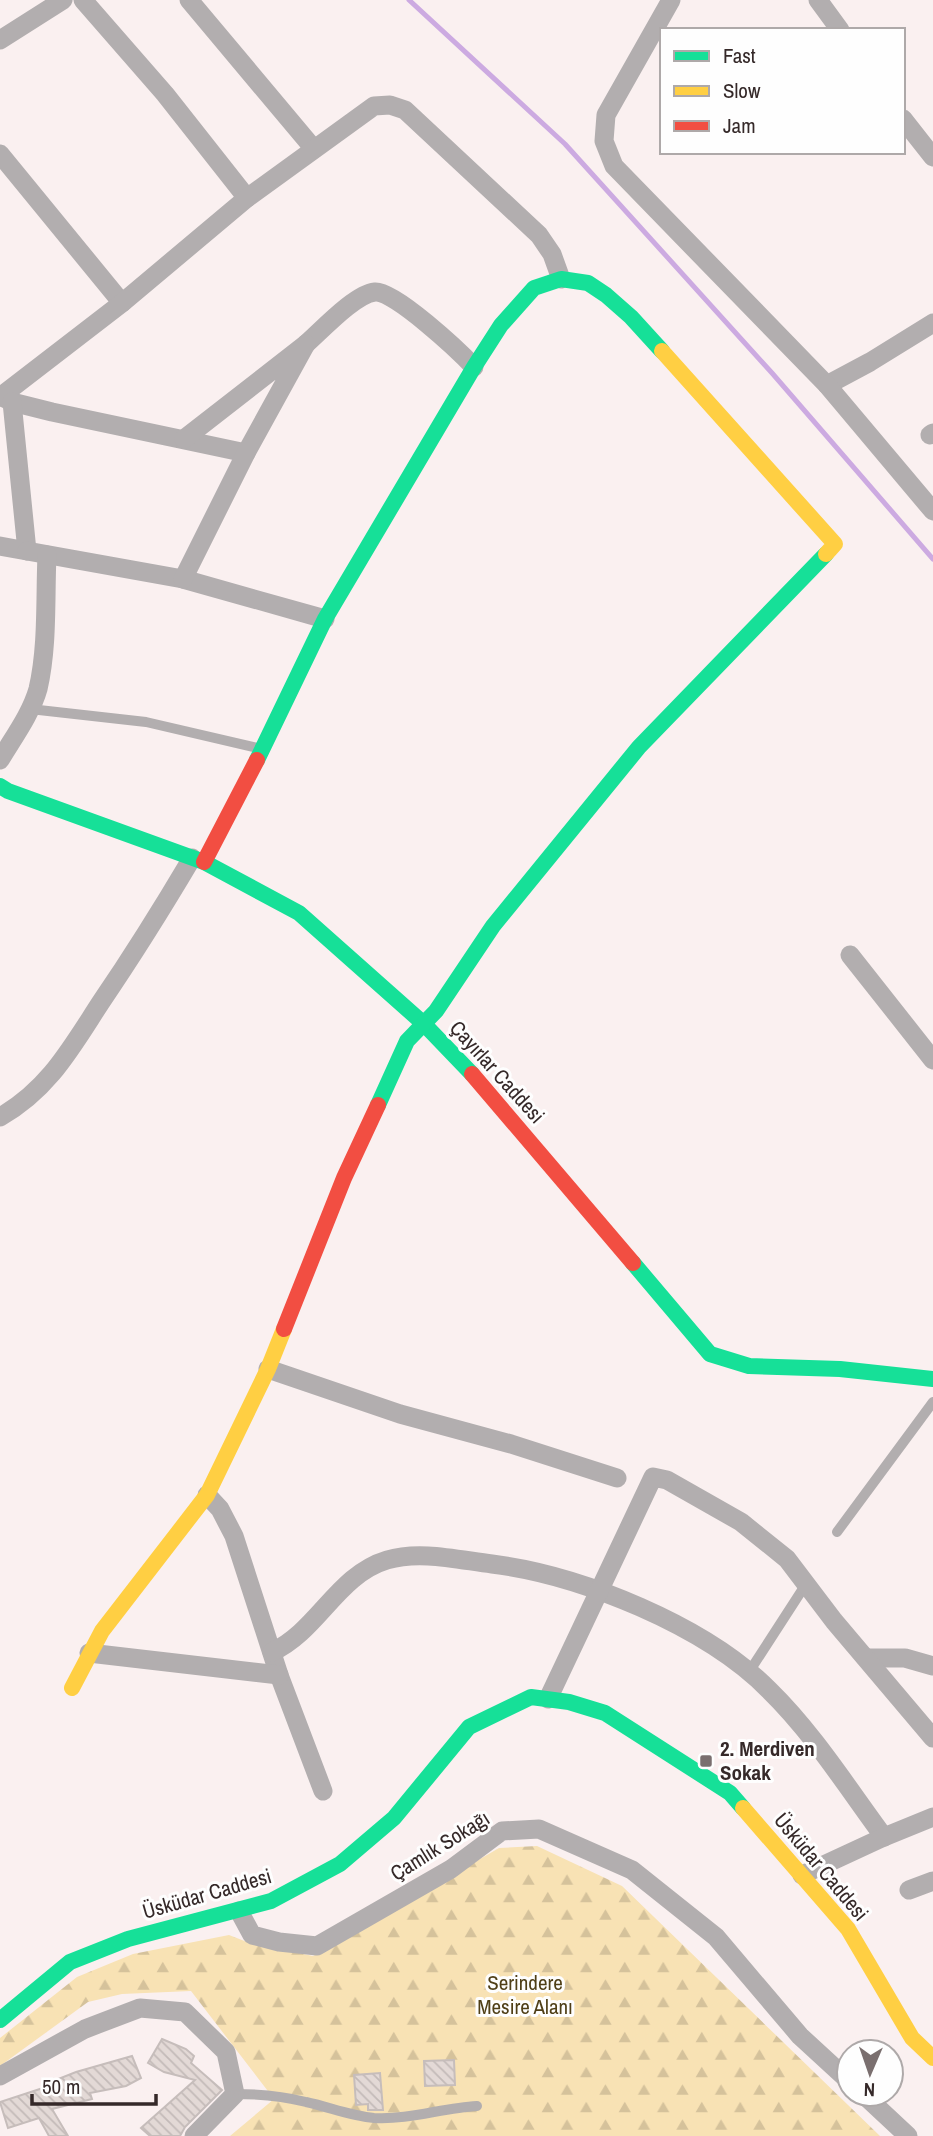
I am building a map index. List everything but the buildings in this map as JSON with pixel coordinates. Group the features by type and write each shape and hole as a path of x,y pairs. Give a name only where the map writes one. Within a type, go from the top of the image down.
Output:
{"street":[{"path":"0,40 63,0"},
{"path":"83,0 165,94 247,198"},
{"path":"189,0 314,149"},
{"path":"671,0 606,115 604,141 608,155 614,166 643,198 701,253 827,385 933,511"},
{"path":"818,0 839,28"},
{"path":"3,398 247,198 374,106 390,105 405,110 540,235 552,254 561,279"},
{"path":"905,121 931,152"},
{"path":"0,154 122,303"},
{"path":"0,1117 28,1099 54,1073 198,860 262,749 326,619 501,325 534,288 561,279 588,283 606,295 631,317 835,544 639,747 493,926 436,1011 407,1041 344,1178 268,1369 207,1495 102,1631 72,1688"},
{"path":"184,439 306,344 355,302 374,292 383,292 452,344 474,367"},
{"path":"827,385 933,323"},
{"path":"183,579 246,453 306,344"},
{"path":"3,398 246,453"},
{"path":"0,760 30,709 37,689 43,645 37,553 3,398"},
{"path":"0,546 183,579 326,619"},
{"name":"Çayırlar Caddesi","path":"0,786 198,860 299,914 424,1024 478,1080 710,1354 749,1366 840,1369 933,1379"},
{"path":"850,955 933,1060"},
{"path":"268,1369 400,1414 511,1444 617,1478"},
{"path":"548,1699 653,1477 667,1480 741,1522 787,1559 834,1621 933,1738"},
{"path":"207,1495 220,1509 234,1536 279,1675 323,1791"},
{"path":"272,1652 298,1636 343,1588 362,1572 396,1557 421,1556 508,1566 568,1580 677,1625 714,1645 749,1672 797,1721 884,1837"},
{"path":"89,1653 279,1675"},
{"path":"866,1658 905,1658 933,1667"},
{"name":"Üsküdar Caddesi","path":"0,2020 70,1962 128,1939 271,1901 340,1864 394,1818 469,1727 531,1697 569,1702 605,1713 730,1793 848,1929 912,2038 933,2058"},
{"path":"802,1875 933,1817"},
{"name":"Çamlık Sokağı","path":"239,1911 252,1935 317,1947 451,1869 502,1831 539,1829 632,1870 716,1937 800,2036 835,2068"},
{"path":"909,1890 933,1881"},
{"path":"0,2076 85,2029 140,2008 185,2012 226,2052 235,2094 194,2136"},
{"path":"878,2108 908,2136"}],"lane":[{"path":"30,709 146,722 262,749"},
{"path":"837,1532 933,1402"},
{"path":"749,1672 806,1584"},
{"path":"235,2094 285,2097 355,2116 375,2118 410,2116 446,2108 477,2106"}],"green space":[{"name":"Serindere Mesire Alanı","path":"537,1846 622,1886 835,2092 835,2108 851,2108 880,2136 230,2136 274,2099 191,1991 122,1994 88,2002 0,2066 0,2038 77,1977 133,1954 229,1935 247,1942 313,1956 499,1848"}],"waterway":[{"path":"409,0 565,144 772,373 933,559"}],"traffic: fast":[{"path":"257,760 325,619 474,367 501,325 534,288 561,279 588,283 631,317 662,351"},
{"path":"378,1105 407,1041 436,1011 493,926 639,747 826,554"},
{"path":"0,786 204,862 299,913 424,1024 472,1074"},
{"path":"633,1263 710,1354 749,1366 840,1369 933,1379"},
{"path":"0,2020 70,1962 128,1939 271,1901 340,1864 394,1818 469,1727 531,1697 569,1702 605,1713 730,1793 743,1808"}],"traffic: slow":[{"path":"662,351 835,544 826,554"},
{"path":"72,1688 102,1631 207,1495 268,1369 284,1329"},
{"path":"743,1808 848,1929 912,2038 933,2058"}],"traffic: jam":[{"path":"204,862 257,760"},
{"path":"472,1074 633,1263"},
{"path":"284,1329 344,1178 378,1105"}],"place":[{"name":"2. Merdiven Sokak","path":"706,1761"}]}
